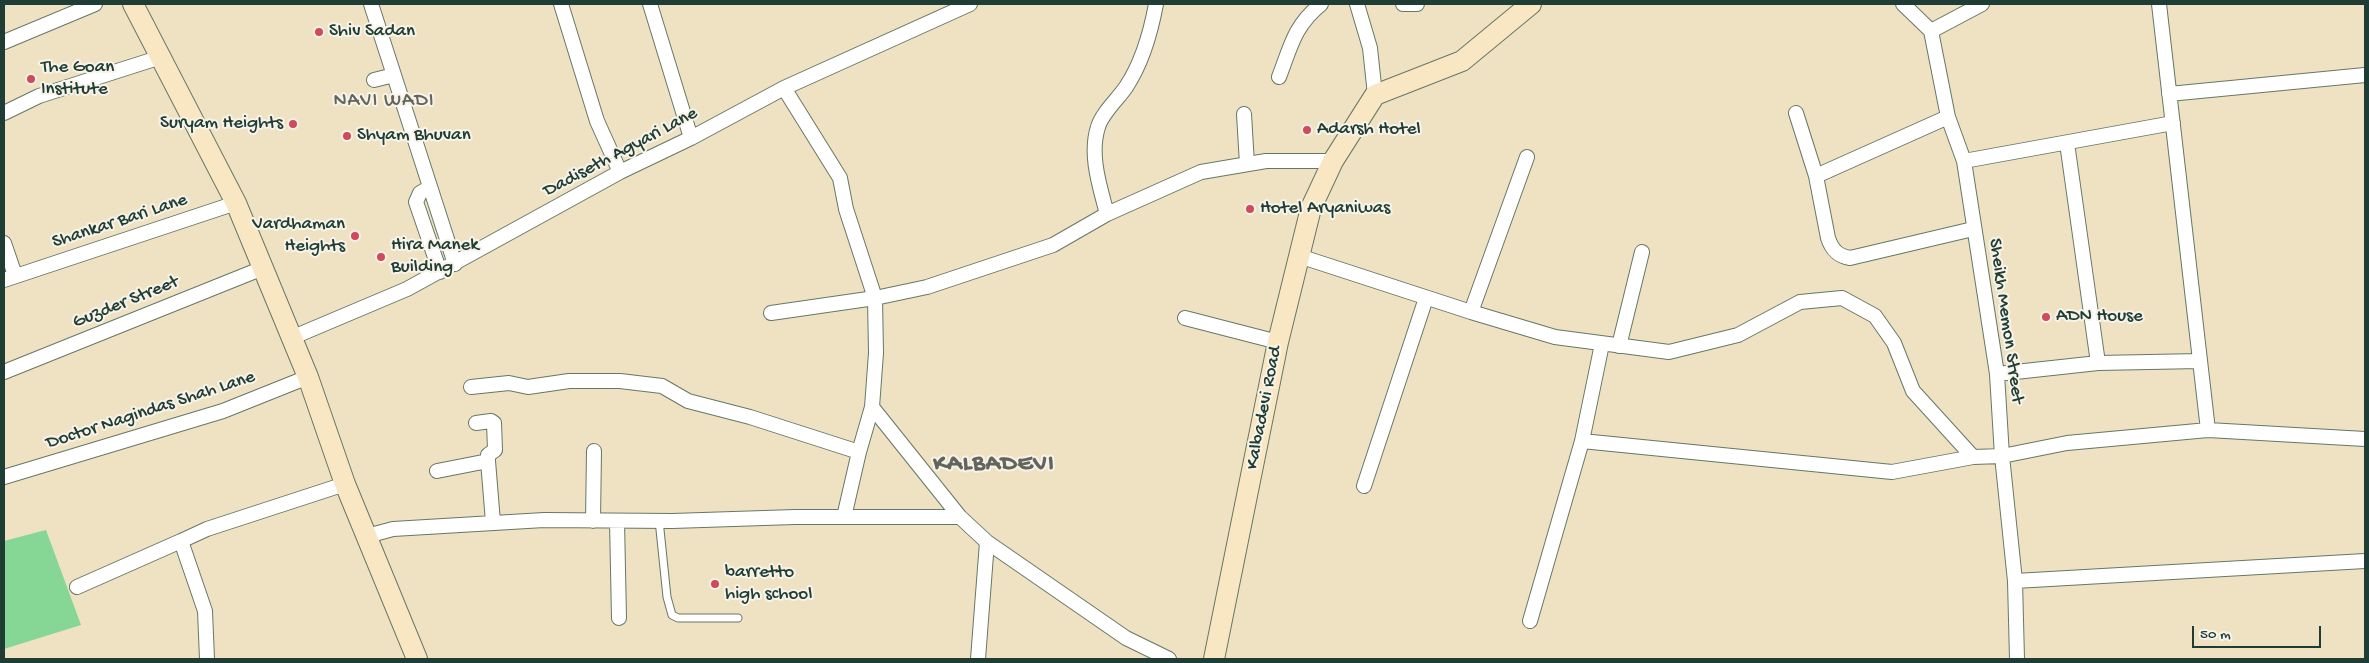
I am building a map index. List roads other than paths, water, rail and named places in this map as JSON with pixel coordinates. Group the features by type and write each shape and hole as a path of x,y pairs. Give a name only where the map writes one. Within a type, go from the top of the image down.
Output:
{"main road":[{"path":"133,4 236,203 308,376 344,484 417,659"},
{"path":"1374,95 1462,61 1531,4"},
{"name":"Kalbadevi Road","path":"1214,659 1278,342 1311,208 1333,161 1374,95"}],"street":[{"path":"4,42 95,4"},
{"path":"371,4 455,264"},
{"path":"561,4 597,121 620,172"},
{"path":"650,4 691,138"},
{"name":"Dadiseth Agyari Lane","path":"291,338 407,290 620,172 691,138 784,88 970,4"},
{"path":"1106,214 1098,181 1094,145 1098,126 1128,85 1141,55 1153,20 1156,4"},
{"path":"1279,77 1301,24 1308,14 1322,4"},
{"path":"1358,4 1370,48 1374,95"},
{"path":"1403,4 1417,4"},
{"path":"1903,4 1931,31 1982,4"},
{"path":"2159,4 2208,430"},
{"name":"Sheikh Memon Street","path":"1931,31 1948,117 1964,161 1973,229 1997,374 2002,456 2015,581 2017,659"},
{"path":"4,113 39,96 160,57"},
{"path":"374,80 394,75"},
{"path":"2169,94 2365,75"},
{"path":"784,88 840,178 846,209 874,298 876,353 872,407 844,517"},
{"path":"1796,113 1816,176 1830,247 1844,257 1850,258 1973,229"},
{"path":"1244,114 1247,164"},
{"path":"1816,176 1948,117"},
{"path":"1964,161 2068,144 2173,123"},
{"path":"2068,144 2098,363"},
{"path":"1471,312 1527,157"},
{"path":"771,313 874,298 927,287 1053,245 1106,214 1201,172 1266,161 1333,161"},
{"path":"430,187 420,193 416,202 440,272"},
{"name":"Shankar Bari Lane","path":"10,278 236,203"},
{"path":"4,243 10,278"},
{"path":"1619,346 1642,252"},
{"path":"1299,256 1426,298 1554,336 1669,352 1738,335 1800,302 1842,298 1875,316 1894,343 1913,392 1973,457"},
{"name":"Guzder Street","path":"4,372 263,268"},
{"path":"1364,486 1426,298"},
{"path":"1185,318 1278,342"},
{"path":"1530,620 1582,441 1602,344"},
{"path":"1997,374 2098,363 2200,361"},
{"name":"Doctor Nagindas Shah Lane","path":"4,477 223,411 308,376"},
{"path":"471,387 508,383 528,387 568,381 620,381 662,386 688,401 750,417 859,452"},
{"path":"872,407 960,517 987,542 1126,638 1169,659"},
{"path":"476,423 494,423 495,450 488,455 493,522"},
{"path":"1582,441 1892,472 1973,457 2002,456 2067,443 2208,430 2365,439"},
{"path":"593,521 594,450"},
{"path":"437,471 488,461"},
{"path":"77,587 207,529 344,484"},
{"path":"367,536 393,529 544,520 617,521 960,517"},
{"path":"617,521 620,618"},
{"path":"181,541 205,611 207,659"},
{"path":"978,659 987,542"},
{"path":"2015,581 2365,561"}],"lane":[{"path":"659,520 667,597 672,615 678,618 738,618"}],"place":[{"name":"Shiv Sadan","path":"319,32"},
{"name":"The Goan Institute","path":"31,79"},
{"name":"Suryam Heights","path":"293,124"},
{"name":"Adarsh Hotel","path":"1307,130"},
{"name":"Shyam Bhuvan","path":"347,136"},
{"name":"Hotel Aryaniwas","path":"1250,209"},
{"name":"Vardhaman Heights","path":"355,236"},
{"name":"Hira Manek Building","path":"381,257"},
{"name":"ADN House","path":"2046,317"},
{"name":"barretto high school","path":"715,584"}],"district":[{"name":"NAVI WADI","path":"384,102"},
{"name":"KALBADEVI","path":"994,465"}]}
